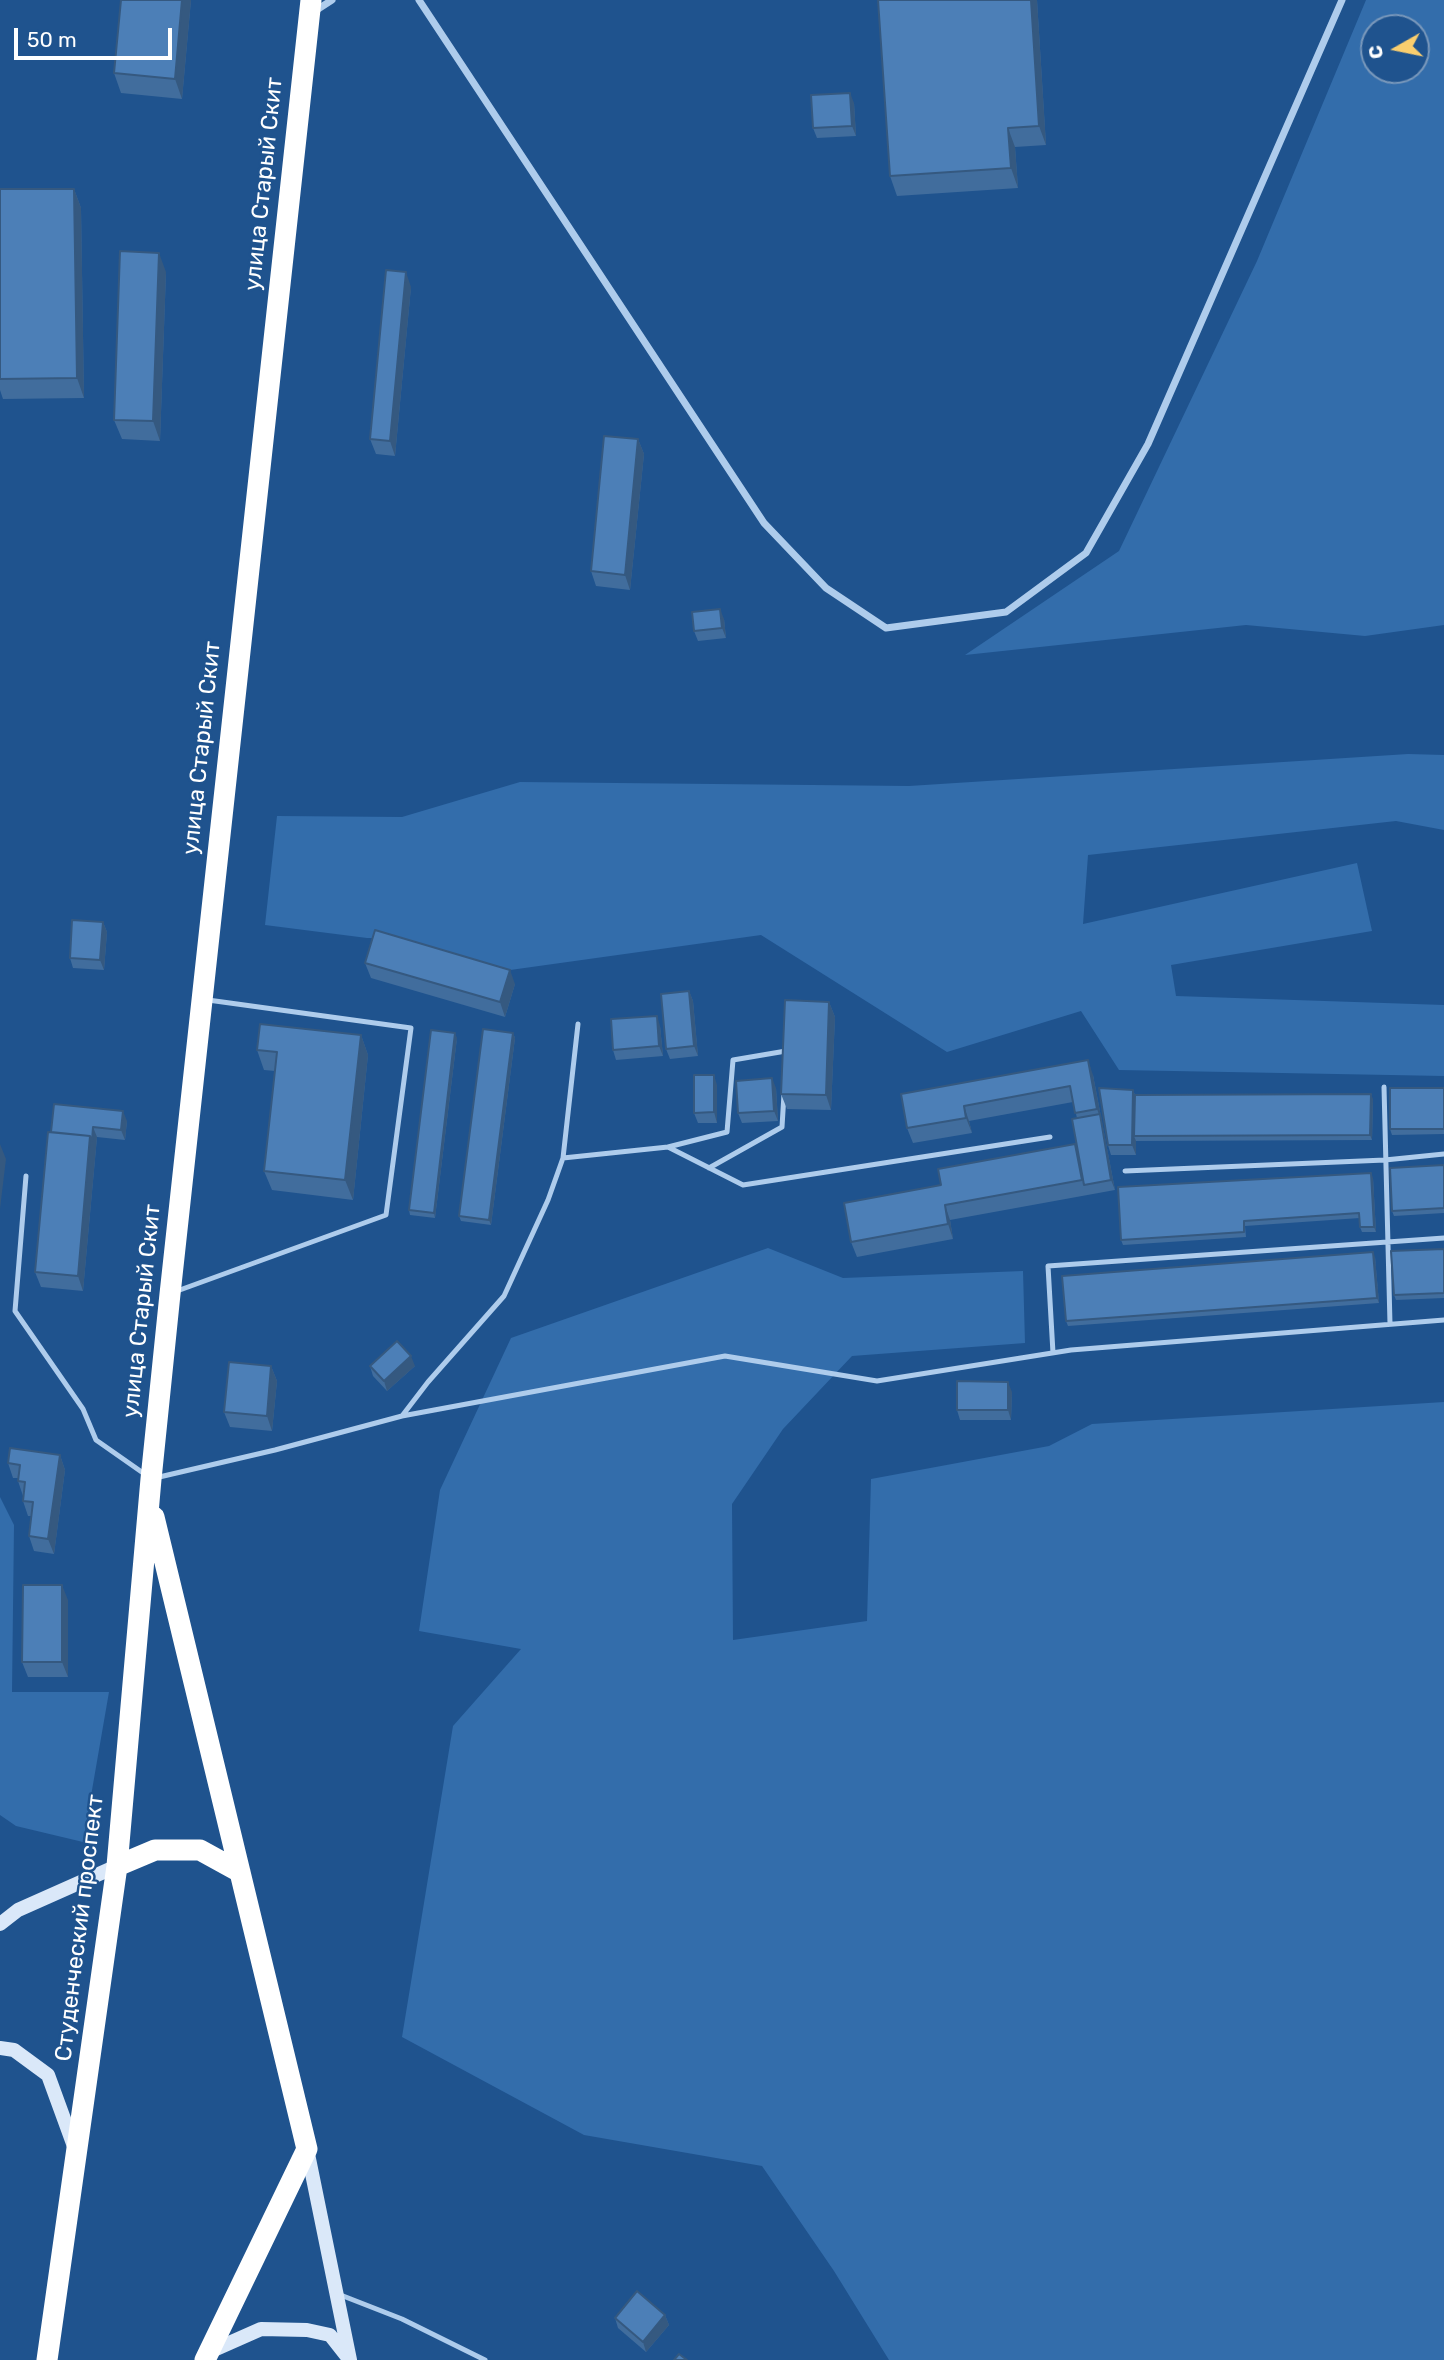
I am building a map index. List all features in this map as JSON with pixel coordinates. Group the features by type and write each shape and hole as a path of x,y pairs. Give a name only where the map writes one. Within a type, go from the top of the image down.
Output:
{"highway":[{"name":"улица Старый Скит","path":"150,1501 201,1000 310,7"},
{"name":"Студенческий проспект","path":"47,2360 117,1866 150,1501"},
{"path":"150,1501 307,2149 207,2356"},
{"path":"117,1866 155,1850 200,1850 240,1872"}],"main road":[{"path":"0,1924 18,1910 117,1866"},
{"path":"0,2048 14,2050 48,2075 76,2152"},
{"path":"307,2149 350,2360"},
{"path":"207,2356 261,2329 307,2330 330,2335 350,2360"}],"street":[{"path":"310,7 332,0"},
{"path":"419,0 764,523 826,588 886,628 1006,612 1086,554 1148,444 1342,0"}],"lane":[{"path":"170,1294 386,1215 411,1028 201,1000"},
{"path":"402,1416 428,1382 504,1296 548,1200 563,1158 578,1024"},
{"path":"785,1064 786,1039"},
{"path":"563,1158 668,1147 727,1132 733,1060 786,1051"},
{"path":"1384,1087 1390,1324"},
{"path":"709,1168 782,1127 784,1089"},
{"path":"668,1147 743,1185 1051,1137"},
{"path":"1125,1171 1385,1160 1444,1154"},
{"path":"26,1176 15,1311 83,1409 96,1440 151,1479 402,1416 725,1356 877,1381 1071,1350 1444,1320"},
{"path":"1053,1353 1048,1266 1444,1238"},
{"path":"338,2294 402,2319 485,2360"}],"shaded area":[{"path":"1366,0 1444,0 1444,625 1365,636 1246,625 965,655 1119,551 1257,261 1360,14 1360,84 1430,84 1430,14 1360,14"},
{"path":"1408,754 1444,755 1444,830 1396,821 1088,855 1083,924 1357,863 1372,931 1171,965 1176,996 1444,1005 1444,1076 1119,1070 1081,1011 947,1052 761,935 503,971 385,938 265,925 277,816 402,817 520,782 909,786"},
{"path":"768,1248 843,1278 1023,1271 1025,1343 852,1356 783,1429 732,1504 733,1640 867,1621 871,1479 1049,1446 1092,1424 1444,1402 1444,2360 889,2360 834,2271 762,2166 584,2135 402,2037 453,1726 521,1649 419,1631 440,1490 511,1338"},
{"path":"0,1497 14,1525 12,1692 109,1692 83,1842 16,1826 0,1815"}],"building":[{"path":"121,0 182,0 175,79 114,73"},
{"path":"878,0 1031,0 1039,126 1008,128 1011,168 890,176"},
{"path":"850,93 852,126 813,128 811,95"},
{"path":"0,189 74,189 77,378 0,379"},
{"path":"120,251 159,253 153,421 114,420"},
{"path":"386,270 406,272 390,441 370,439"},
{"path":"604,436 638,439 625,575 591,571"},
{"path":"720,609 722,628 694,631 692,612"},
{"path":"72,920 103,922 100,960 70,958"},
{"path":"375,930 510,970 500,1002 365,963"},
{"path":"689,991 694,1046 666,1049 661,994"},
{"path":"785,1000 829,1002 826,1095 781,1094"},
{"path":"657,1016 659,1046 613,1050 611,1019"},
{"path":"260,1024 361,1035 345,1180 264,1171 277,1052 257,1050"},
{"path":"483,1029 513,1033 489,1220 459,1216"},
{"path":"431,1030 455,1033 434,1213 409,1210"},
{"path":"1088,1060 1097,1109 1075,1113 1070,1086 964,1106 966,1118 907,1128 901,1094"},
{"path":"694,1075 714,1075 714,1112 694,1113"},
{"path":"772,1078 774,1111 738,1113 736,1081"},
{"path":"1099,1088 1133,1090 1132,1145 1108,1145"},
{"path":"1390,1088 1444,1088 1444,1129 1390,1129"},
{"path":"1371,1094 1370,1135 1134,1136 1135,1095"},
{"path":"54,1104 123,1111 121,1130 93,1127 92,1141 90,1136 51,1132"},
{"path":"1100,1114 1111,1180 1084,1185 1072,1119"},
{"path":"48,1132 90,1136 78,1276 35,1272"},
{"path":"1075,1144 1082,1180 945,1205 948,1224 851,1242 844,1203 941,1185 938,1169"},
{"path":"1444,1165 1444,1208 1392,1211 1390,1168"},
{"path":"1371,1173 1374,1227 1360,1227 1359,1213 1244,1221 1244,1232 1121,1240 1118,1187"},
{"path":"1444,1249 1444,1293 1394,1295 1391,1251"},
{"path":"1373,1252 1377,1298 1066,1321 1062,1276"},
{"path":"397,1341 411,1356 384,1381 370,1366"},
{"path":"229,1362 271,1366 267,1416 224,1412"},
{"path":"957,1381 1008,1382 1008,1410 957,1410"},
{"path":"10,1448 60,1455 48,1539 29,1536 33,1502 23,1501 25,1482 18,1481 20,1465 8,1463"},
{"path":"23,1585 62,1585 62,1662 22,1662"},
{"path":"637,2291 665,2315 643,2342 615,2318"},
{"path":"679,2354 687,2360 674,2360"}]}
